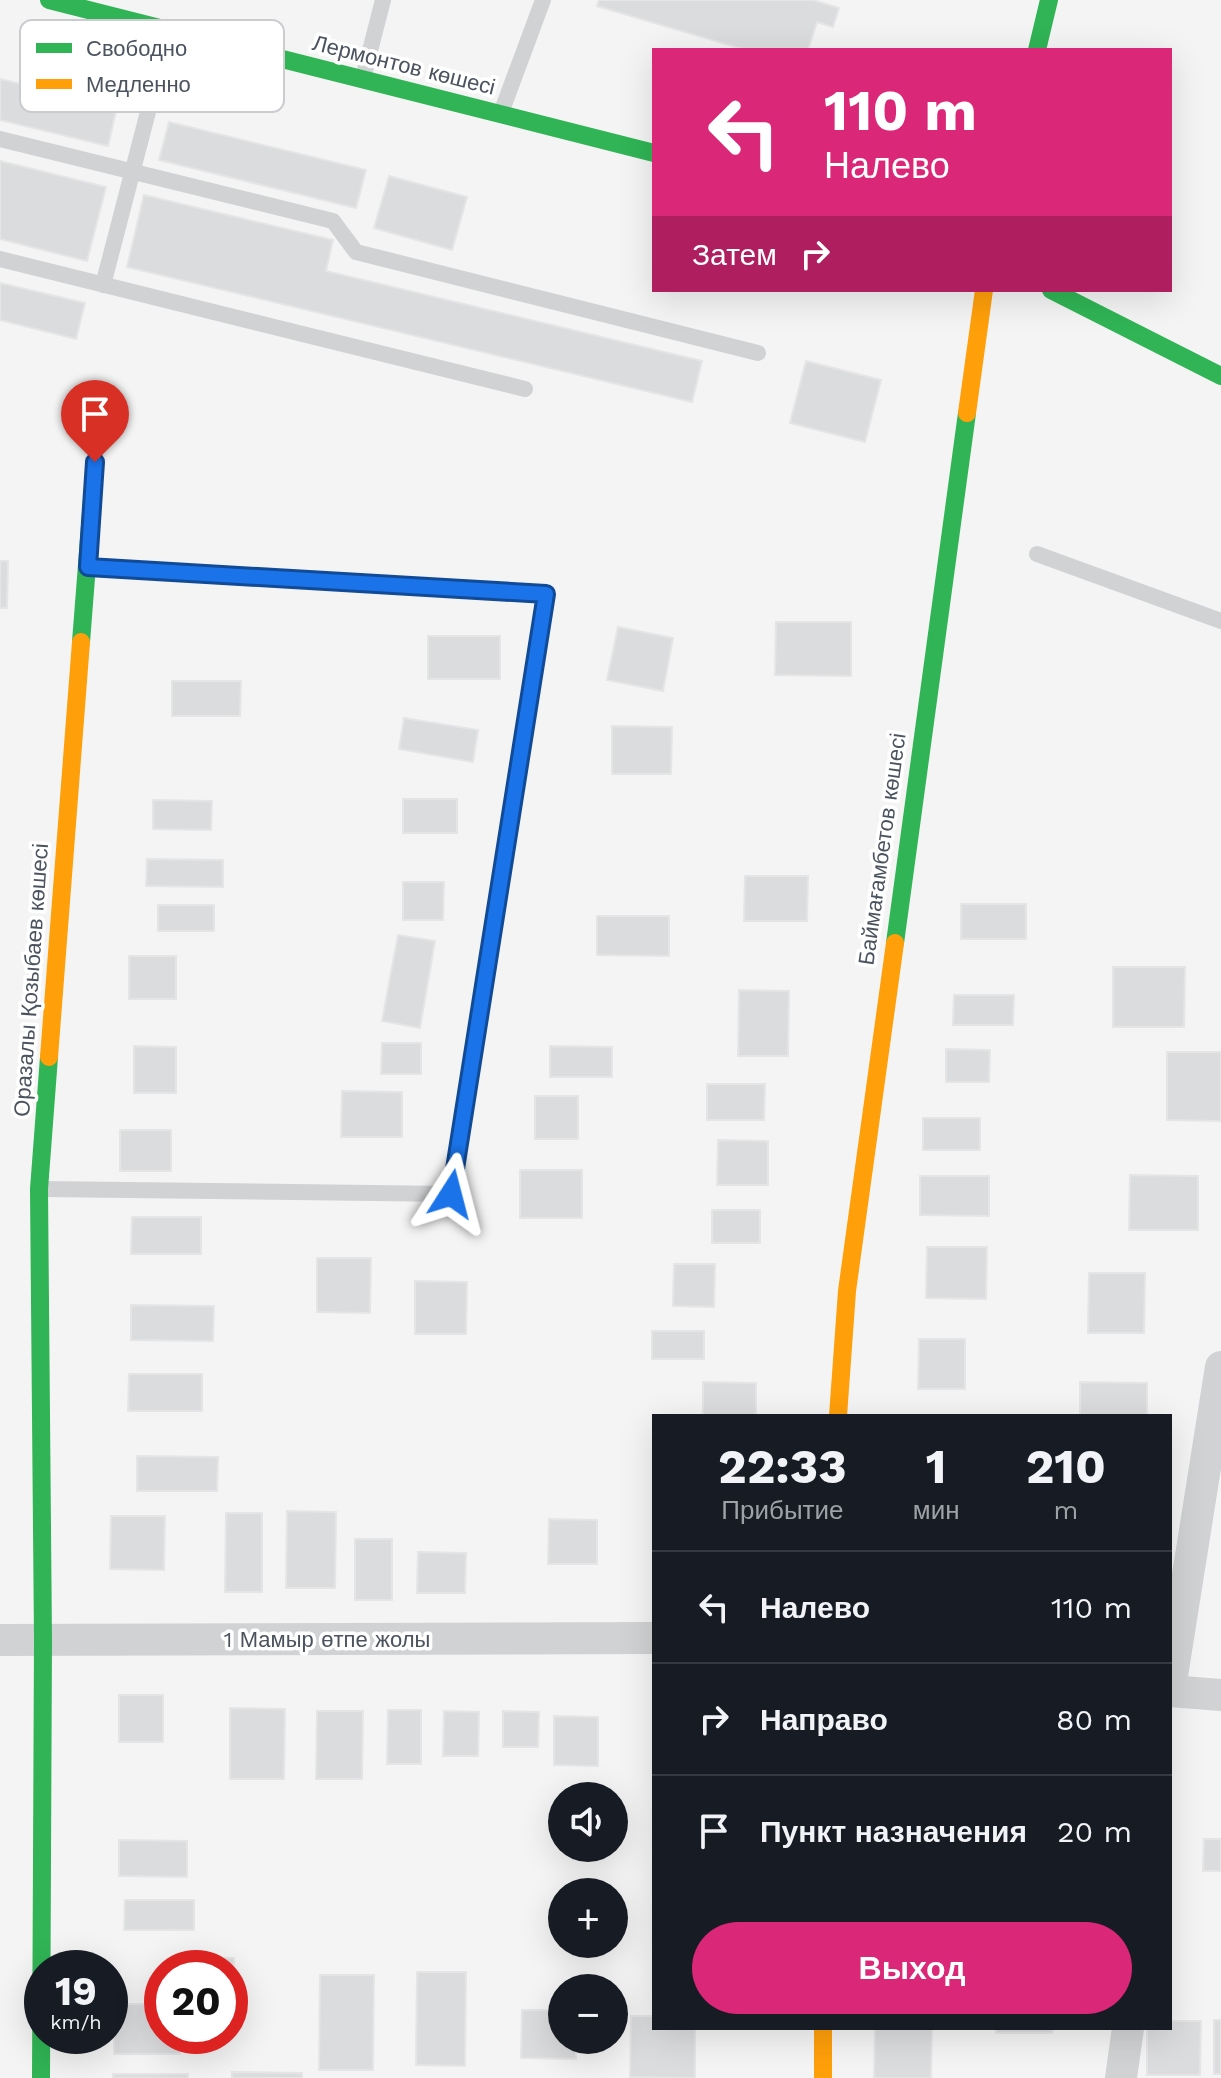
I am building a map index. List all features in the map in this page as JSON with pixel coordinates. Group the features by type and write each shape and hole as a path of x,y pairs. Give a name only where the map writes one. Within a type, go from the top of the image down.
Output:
{"street":[{"name":"Лермонтов көшесі","path":"49,0 75,3 134,20"},
{"path":"1037,48 1049,0"},
{"name":"Лермонтов көшесі","path":"284,60 652,152"},
{"name":"Баймағамбетов көшесі","path":"838,1414 847,1291 984,292"},
{"path":"1055,292 1221,376"},
{"name":"Оразалы Қозыбаев көшесі","path":"41,2078 43,1640 39,1189 95,462"},
{"path":"1172,1677 1221,1367"},
{"name":"1 Мамыр өтпе жолы","path":"0,1640 652,1638"},
{"path":"1172,1690 1221,1695"},
{"path":"823,2030 823,2078"},
{"path":"1121,2078 1128,2030"}],"lane":[{"path":"363,80 383,0"},
{"path":"500,114 543,0"},
{"path":"103,285 147,112"},
{"path":"0,139 333,221 356,252 758,353"},
{"path":"0,259 525,389"},
{"path":"1037,554 1221,621"},
{"path":"39,1189 451,1194 546,594 88,567"}],"building":[{"path":"599,0 813,0 839,8 833,27 817,22 809,48 739,48 597,6"},
{"path":"0,79 20,84 20,112 116,112 108,146 0,120"},
{"path":"169,122 366,170 356,208 159,160"},
{"path":"0,161 106,187 87,261 0,239"},
{"path":"389,176 467,197 452,250 374,228"},
{"path":"144,195 333,240 326,271 702,361 692,402 127,267"},
{"path":"0,283 85,303 76,339 0,320"},
{"path":"806,361 881,380 865,442 790,423"},
{"path":"0,561 8,561 7,608 0,608"},
{"path":"776,622 851,622 851,676 775,675"},
{"path":"618,627 673,638 663,691 607,680"},
{"path":"428,636 500,636 500,679 428,679"},
{"path":"172,681 241,681 240,716 172,716"},
{"path":"404,718 478,730 473,762 399,749"},
{"path":"612,726 672,727 671,774 612,774"},
{"path":"403,799 457,799 457,833 403,833"},
{"path":"153,800 212,801 211,830 153,829"},
{"path":"147,859 223,860 223,887 146,886"},
{"path":"745,876 808,876 807,921 744,921"},
{"path":"403,882 444,882 443,920 403,920"},
{"path":"961,904 1026,904 1026,939 961,939"},
{"path":"158,905 214,905 214,931 158,931"},
{"path":"597,916 669,916 669,956 597,955"},
{"path":"398,935 435,941 420,1028 382,1021"},
{"path":"129,956 176,956 176,999 129,999"},
{"path":"1113,967 1185,967 1184,1027 1113,1027"},
{"path":"739,990 789,991 788,1056 738,1056"},
{"path":"954,995 1014,995 1013,1025 953,1025"},
{"path":"382,1043 421,1043 421,1074 381,1074"},
{"path":"134,1046 176,1047 176,1093 134,1093"},
{"path":"550,1046 612,1047 612,1077 550,1077"},
{"path":"946,1049 990,1050 989,1082 946,1082"},
{"path":"1167,1052 1221,1052 1221,1121 1167,1120"},
{"path":"707,1084 765,1084 764,1120 707,1120"},
{"path":"342,1091 402,1092 402,1137 341,1137"},
{"path":"535,1096 578,1096 578,1139 535,1139"},
{"path":"923,1118 980,1118 980,1150 923,1150"},
{"path":"120,1130 171,1130 171,1171 120,1171"},
{"path":"718,1140 768,1141 768,1185 717,1185"},
{"path":"520,1170 582,1170 582,1218 520,1218"},
{"path":"1130,1175 1198,1176 1198,1230 1129,1230"},
{"path":"920,1176 989,1176 989,1216 920,1215"},
{"path":"712,1210 760,1210 760,1243 712,1243"},
{"path":"132,1217 201,1217 201,1254 131,1254"},
{"path":"927,1247 987,1247 986,1299 926,1298"},
{"path":"317,1258 371,1258 370,1313 317,1312"},
{"path":"674,1264 715,1264 714,1307 673,1306"},
{"path":"1089,1273 1145,1273 1144,1333 1088,1333"},
{"path":"415,1281 467,1282 466,1334 415,1334"},
{"path":"131,1305 214,1306 213,1341 131,1340"},
{"path":"652,1331 704,1331 704,1359 652,1359"},
{"path":"919,1339 965,1339 965,1389 918,1389"},
{"path":"129,1374 202,1374 202,1411 128,1411"},
{"path":"703,1382 756,1383 756,1414 703,1414"},
{"path":"1080,1382 1147,1383 1147,1414 1080,1414"},
{"path":"137,1456 218,1457 217,1491 137,1491"},
{"path":"287,1511 336,1512 335,1588 286,1588"},
{"path":"226,1513 262,1513 262,1592 225,1592"},
{"path":"111,1516 165,1516 164,1570 110,1569"},
{"path":"549,1519 597,1520 597,1564 548,1564"},
{"path":"355,1539 392,1539 392,1600 355,1600"},
{"path":"418,1552 466,1553 465,1593 417,1593"},
{"path":"119,1695 163,1695 163,1742 119,1742"},
{"path":"230,1708 285,1709 284,1779 230,1779"},
{"path":"388,1710 421,1710 421,1764 387,1764"},
{"path":"317,1711 363,1711 362,1779 316,1779"},
{"path":"444,1711 479,1712 478,1756 443,1756"},
{"path":"503,1711 539,1712 538,1747 503,1747"},
{"path":"554,1716 598,1717 598,1766 554,1765"},
{"path":"1204,1839 1221,1839 1221,1871 1203,1871"},
{"path":"119,1840 187,1841 187,1877 119,1876"},
{"path":"125,1900 194,1900 194,1930 124,1930"},
{"path":"417,1972 466,1972 465,2066 416,2065"},
{"path":"320,1975 374,1975 373,2070 319,2070"},
{"path":"128,2004 144,2004 144,2054 128,2054"},
{"path":"522,2010 548,2010 548,2054 576,2054 576,2059 521,2058"},
{"path":"631,2016 652,2016 652,2030 695,2030 695,2078 630,2077"},
{"path":"1214,2020 1221,2020 1221,2074 1214,2074"},
{"path":"1172,2021 1201,2021 1200,2075 1147,2075 1147,2030 1172,2030"},
{"path":"875,2030 932,2030 931,2078 874,2078"},
{"path":"996,2030 1053,2030 1052,2033 996,2033"},
{"path":"232,2072 302,2073 302,2078 232,2078"},
{"path":"113,2074 188,2074 188,2078 113,2078"}],"traffic: fast":[{"path":"49,0 128,20"},
{"path":"1037,48 1049,0"},
{"path":"284,59 652,152"},
{"path":"1055,292 1221,376"},
{"path":"895,943 967,413"},
{"path":"81,642 95,462"},
{"path":"41,2078 43,1640 39,1189 49,1057"}],"traffic: slow":[{"path":"967,413 984,292"},
{"path":"49,1057 81,642"},
{"path":"838,1414 847,1291 895,943"},
{"path":"823,2030 823,2078"}],"route":[{"path":"95,462 88,567 546,594 451,1194"}]}
